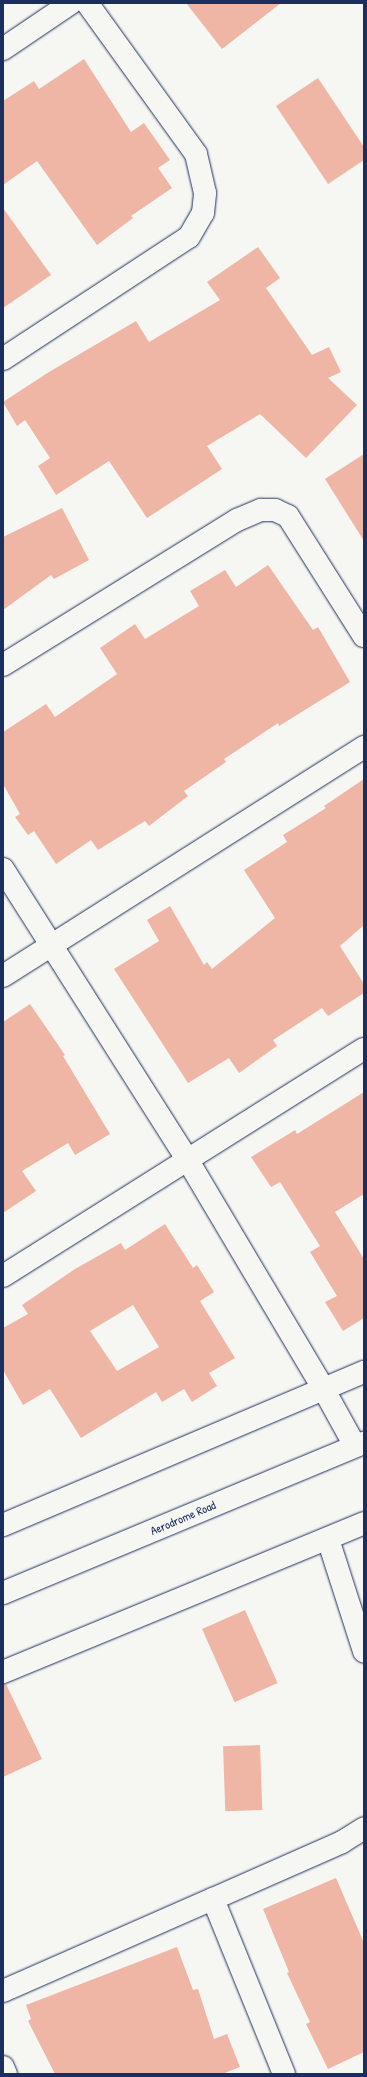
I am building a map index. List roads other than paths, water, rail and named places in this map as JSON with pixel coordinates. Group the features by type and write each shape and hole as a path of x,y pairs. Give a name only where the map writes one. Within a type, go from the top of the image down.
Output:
{"street":[{"path":"3,49 71,3"},
{"path":"3,358 189,236 203,213 205,193 196,154 87,3"},
{"path":"3,665 237,520 261,510 275,510 288,516 364,636"},
{"path":"3,976 364,748"},
{"path":"3,869 186,1159 323,1388 359,1444"},
{"path":"3,1276 186,1159 364,1049"},
{"path":"3,1525 323,1388 364,1372"},
{"name":"Aerodrome Road","path":"3,1593 359,1444"},
{"path":"3,1672 364,1523"},
{"path":"328,1539 364,1651"},
{"path":"3,1991 342,1842 364,1828"},
{"path":"213,1900 284,2074"},
{"path":"3,2067 6,2074"}]}
